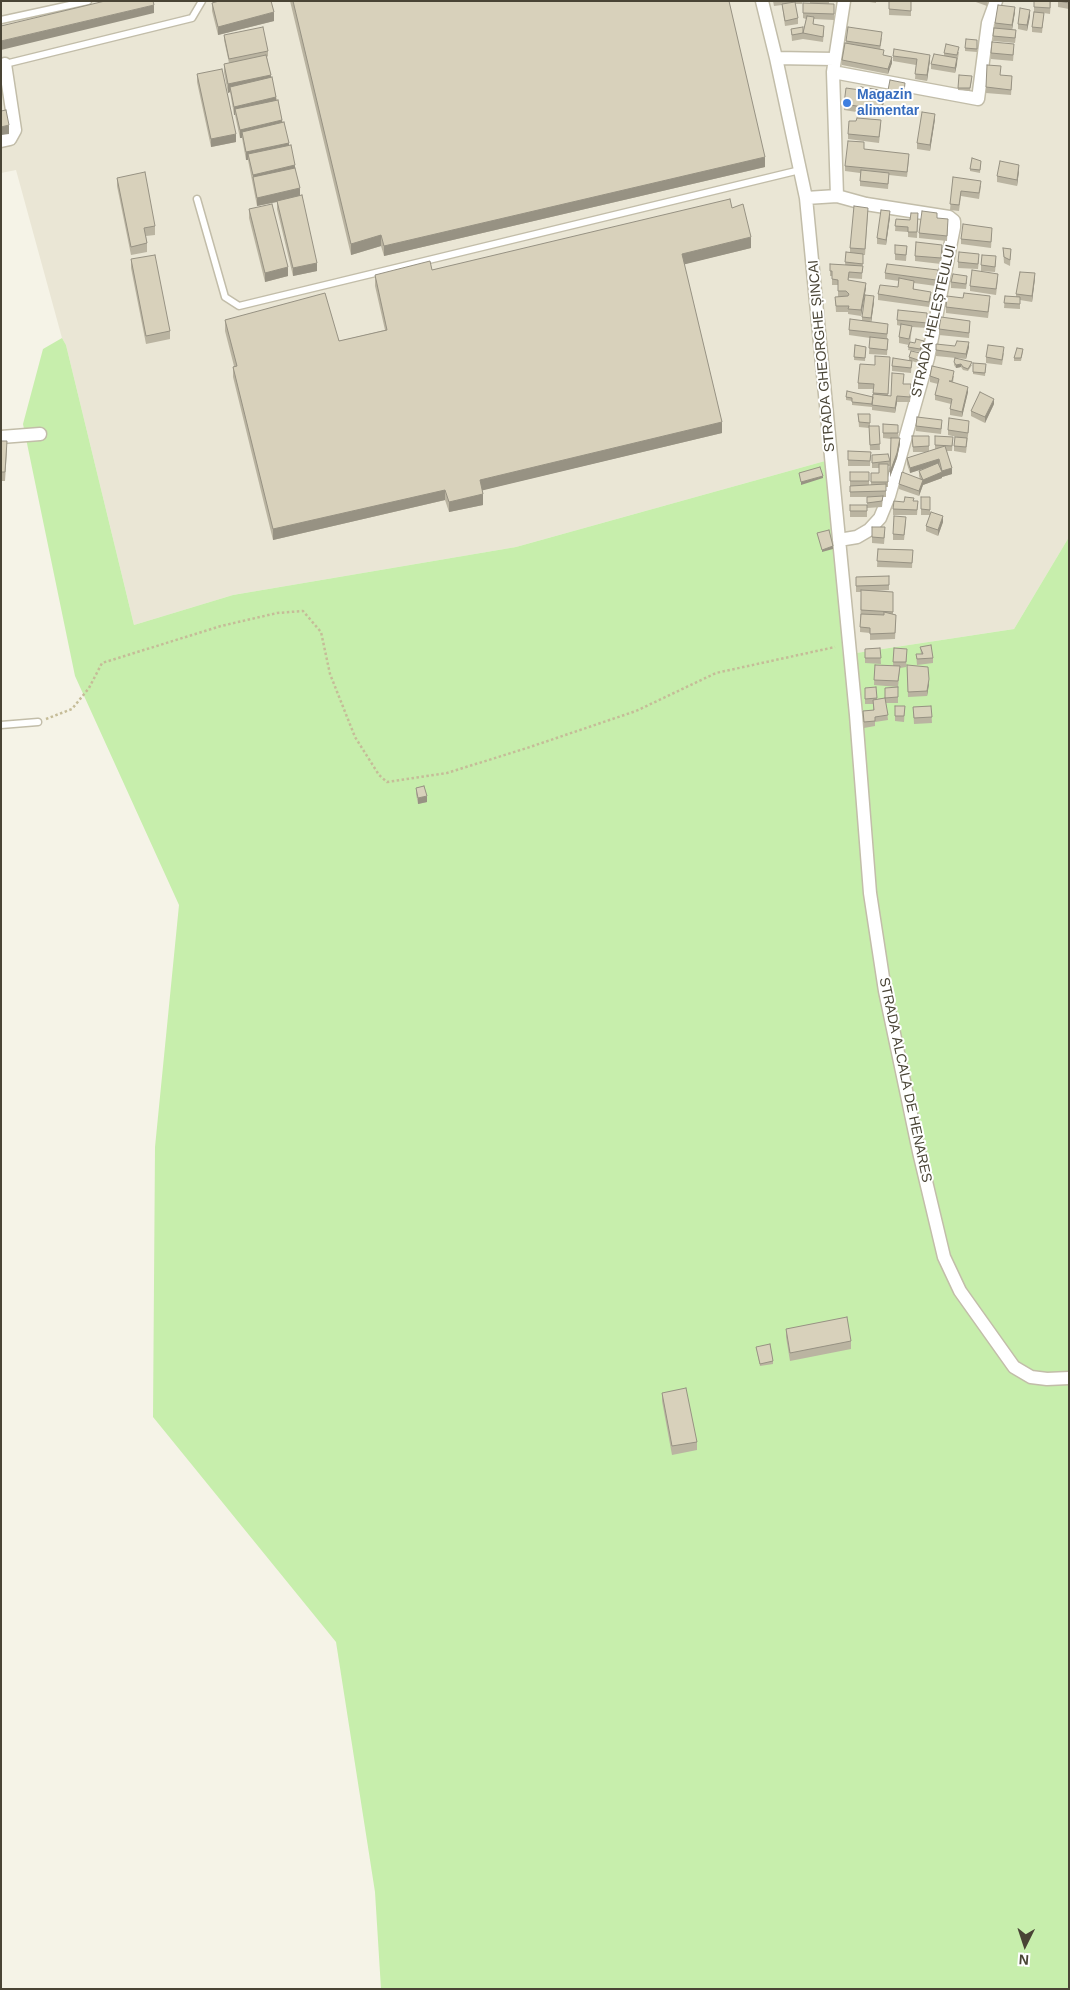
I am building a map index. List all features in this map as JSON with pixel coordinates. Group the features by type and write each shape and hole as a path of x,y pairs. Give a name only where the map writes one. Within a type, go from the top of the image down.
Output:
{"street":[{"name":"STRADA GHEORGHE ȘINCAI","path":"762,1 806,198 856,715"},
{"path":"806,198 837,196 833,72 844,1"},
{"path":"833,72 978,99 988,23 996,1"},
{"path":"776,58 834,58"},
{"path":"1,142 10,139 15,130 3,65"},
{"name":"STRADA HELEȘTEULUI","path":"837,196 866,204 949,217 954,220 928,358 889,496 880,518 869,530 857,537 839,540"},
{"path":"1,437 40,434"},
{"name":"STRADA ALCALA DE HENARES","path":"856,715 870,893 885,991 919,1152 944,1257 960,1291 1014,1367 1031,1376 1047,1379 1069,1378"}],"lane":[{"path":"1,20 88,1"},
{"path":"3,65 192,18 202,1"},
{"path":"197,199 225,297 239,306 800,170"},
{"path":"1,725 38,722"}],"path":[{"path":"38,722 72,709 89,688 102,664 221,626 277,613 303,612 320,632 330,674 356,737 379,775 387,782 447,773 527,748 636,711 716,674 849,644"}],"shaded area":[{"path":"1,1 1069,1 1069,537 1014,629 843,655 836,563 825,461 516,547 233,595 134,625 66,345 62,338 16,170 1,173"}],"green space":[{"path":"62,338 66,345 134,625 233,595 516,547 825,461 836,563 843,655 1014,629 1069,537 1069,1989 381,1989 375,1892 336,1642 153,1417 155,1147 179,905 75,676 23,424 43,349"}],"building":[{"path":"105,1 153,1 154,5 1,41 1,26"},
{"path":"219,1 271,1 274,12 218,27 212,3"},
{"path":"293,1 729,1 765,157 384,246 381,235 351,244"},
{"path":"889,1 911,1 911,11 889,9"},
{"path":"1034,1 1050,1 1050,8 1034,7"},
{"path":"795,2 798,18 785,21 782,4"},
{"path":"803,3 834,4 834,14 803,13"},
{"path":"998,5 1015,7 1012,25 995,23"},
{"path":"1020,8 1030,10 1027,25 1018,24"},
{"path":"1034,12 1044,13 1042,28 1032,27"},
{"path":"807,16 814,17 813,24 824,26 823,37 803,33"},
{"path":"263,27 268,51 229,59 224,35"},
{"path":"803,27 803,33 792,35 791,29"},
{"path":"848,27 882,32 880,46 846,41"},
{"path":"994,28 1016,30 1015,38 993,36"},
{"path":"966,39 977,40 977,49 965,48"},
{"path":"992,42 1014,44 1013,55 991,53"},
{"path":"845,43 884,50 883,55 892,57 888,69 842,60"},
{"path":"946,44 959,47 957,55 944,53"},
{"path":"894,49 930,55 927,75 915,74 917,59 893,56"},
{"path":"934,54 957,58 955,68 931,64"},
{"path":"266,55 271,75 228,84 224,64"},
{"path":"987,65 1001,66 1000,75 1012,76 1011,90 986,87"},
{"path":"222,69 236,134 211,139 197,74"},
{"path":"959,75 972,76 970,88 958,88"},
{"path":"272,77 276,97 234,107 230,87"},
{"path":"890,80 905,83 904,92 888,90"},
{"path":"861,87 885,91 881,110 844,104 846,88 860,90"},
{"path":"278,100 282,120 240,130 235,109"},
{"path":"6,110 9,125 1,127 1,111"},
{"path":"922,112 935,114 930,145 917,143"},
{"path":"857,118 881,120 879,137 848,134 849,121 856,121"},
{"path":"284,122 289,143 246,152 242,132"},
{"path":"848,141 864,142 864,149 909,154 907,172 845,166"},
{"path":"291,145 295,165 253,175 248,154"},
{"path":"972,158 981,161 980,170 970,169"},
{"path":"1000,161 1019,165 1017,180 997,176"},
{"path":"295,168 300,188 257,198 253,177"},
{"path":"861,170 889,173 888,184 860,181"},
{"path":"145,172 155,226 144,228 147,243 131,247 117,178"},
{"path":"953,177 981,181 979,193 961,191 959,205 950,204"},
{"path":"302,195 317,263 293,268 277,201"},
{"path":"730,199 732,208 743,204 751,237 682,254 722,422 480,480 483,494 449,502 445,490 273,529 233,367 237,366 225,320 325,293 339,341 387,330 375,275 430,261 432,270"},
{"path":"272,204 288,267 265,273 249,209"},
{"path":"854,206 868,208 865,249 850,248"},
{"path":"881,210 890,211 886,240 877,238"},
{"path":"922,211 937,213 937,218 948,219 947,236 919,233"},
{"path":"911,213 918,213 917,232 908,232 908,227 895,226 896,219 910,220"},
{"path":"963,224 992,228 991,242 961,239"},
{"path":"916,242 942,245 941,258 915,256"},
{"path":"895,245 907,246 906,255 895,254"},
{"path":"1003,248 1011,249 1010,260 1004,257"},
{"path":"846,252 863,254 863,264 845,262"},
{"path":"959,252 979,254 978,264 958,262"},
{"path":"155,255 170,331 146,336 131,259"},
{"path":"982,255 996,256 995,267 981,265"},
{"path":"830,264 863,266 862,273 849,272 848,280 866,283 861,310 848,309 849,306 836,306 835,297 848,296 849,294 846,291 838,291 838,280 832,279"},
{"path":"887,264 938,270 936,280 885,273"},
{"path":"972,270 998,274 996,289 970,286"},
{"path":"1020,272 1035,273 1032,296 1016,294"},
{"path":"953,274 967,276 966,284 951,282"},
{"path":"899,278 914,281 913,289 931,292 929,302 878,294 880,285 898,287"},
{"path":"964,293 990,296 988,312 946,307 947,296 963,298"},
{"path":"865,295 874,296 871,318 862,317"},
{"path":"1005,296 1020,297 1020,304 1004,303"},
{"path":"898,310 927,313 927,323 897,320"},
{"path":"941,317 970,321 969,333 939,329"},
{"path":"850,319 888,324 887,334 849,330"},
{"path":"901,324 912,326 909,339 899,337"},
{"path":"870,337 888,339 887,350 869,348"},
{"path":"916,339 924,341 920,349 908,347 910,342 915,343"},
{"path":"957,341 969,342 966,354 936,350 936,344 955,346"},
{"path":"855,345 866,347 865,358 854,357"},
{"path":"988,345 1004,347 1002,360 986,357"},
{"path":"1017,348 1023,349 1021,358 1014,358"},
{"path":"911,351 920,353 918,360 909,357"},
{"path":"875,356 890,357 888,394 873,393 874,384 858,383 860,364 875,365"},
{"path":"893,358 912,361 911,368 892,366"},
{"path":"955,358 972,362 968,369 961,364 956,365 954,362"},
{"path":"973,363 986,364 985,373 973,372"},
{"path":"932,366 954,371 952,381 949,381 968,387 962,412 950,409 952,399 935,395 939,379 930,376"},
{"path":"892,373 904,374 903,384 911,384 910,397 897,396 895,408 872,405 873,394 891,396"},
{"path":"847,391 873,397 872,404 852,402 852,398 846,397"},
{"path":"980,392 994,399 985,417 971,411"},
{"path":"858,414 870,414 870,423 859,422"},
{"path":"917,417 942,420 941,429 916,426"},
{"path":"949,418 969,421 968,433 948,430"},
{"path":"883,424 898,425 898,433 883,433"},
{"path":"869,426 879,426 880,444 870,445"},
{"path":"912,436 929,436 929,446 913,447"},
{"path":"935,436 953,437 952,446 935,445"},
{"path":"955,437 967,438 966,447 954,446"},
{"path":"891,438 900,438 890,472"},
{"path":"1,441 7,441 5,472 1,472"},
{"path":"945,446 952,468 942,471 939,459 910,468 907,458"},
{"path":"848,451 871,452 870,461 848,460"},
{"path":"888,454 890,461 872,463 872,455"},
{"path":"938,463 942,472 923,480 919,471"},
{"path":"879,464 888,464 888,482 871,482 871,473 879,473"},
{"path":"820,467 823,476 801,482 799,473"},
{"path":"850,472 869,472 869,481 850,481"},
{"path":"902,472 923,480 919,491 899,484"},
{"path":"886,484 886,491 850,492 850,486"},
{"path":"883,496 882,501 867,503 867,497"},
{"path":"905,497 914,498 913,501 918,501 917,510 893,509 894,501 904,502"},
{"path":"921,497 930,497 930,510 921,509"},
{"path":"850,505 867,505 867,511 850,511"},
{"path":"931,512 943,516 938,530 926,526"},
{"path":"894,516 906,517 904,535 893,534"},
{"path":"872,527 885,527 884,538 872,537"},
{"path":"829,530 833,546 822,550 817,533"},
{"path":"878,549 913,550 912,563 877,561"},
{"path":"889,576 889,585 856,586 856,577"},
{"path":"861,590 893,592 893,612 861,610"},
{"path":"884,612 896,615 895,633 870,634 870,628 860,627 861,614 884,615"},
{"path":"931,645 933,658 917,659 916,654 923,654 920,647"},
{"path":"880,648 881,658 865,658 865,649"},
{"path":"894,648 907,649 906,662 893,662"},
{"path":"875,665 900,666 898,681 874,680"},
{"path":"907,665 928,667 927,691 908,692"},
{"path":"876,687 877,698 865,699 865,688"},
{"path":"898,687 898,697 885,698 885,688"},
{"path":"885,698 888,715 875,717 875,721 864,722 863,711 874,710 873,700"},
{"path":"895,706 905,706 904,716 895,716"},
{"path":"931,706 932,717 914,718 913,707"},
{"path":"424,786 427,796 418,798 416,788"},
{"path":"847,1317 851,1341 790,1353 786,1329"},
{"path":"770,1344 773,1361 760,1364 756,1347"},
{"path":"686,1388 697,1442 672,1446 662,1393"}],"place":[{"name":"Magazin alimentar","path":"847,103"}]}
